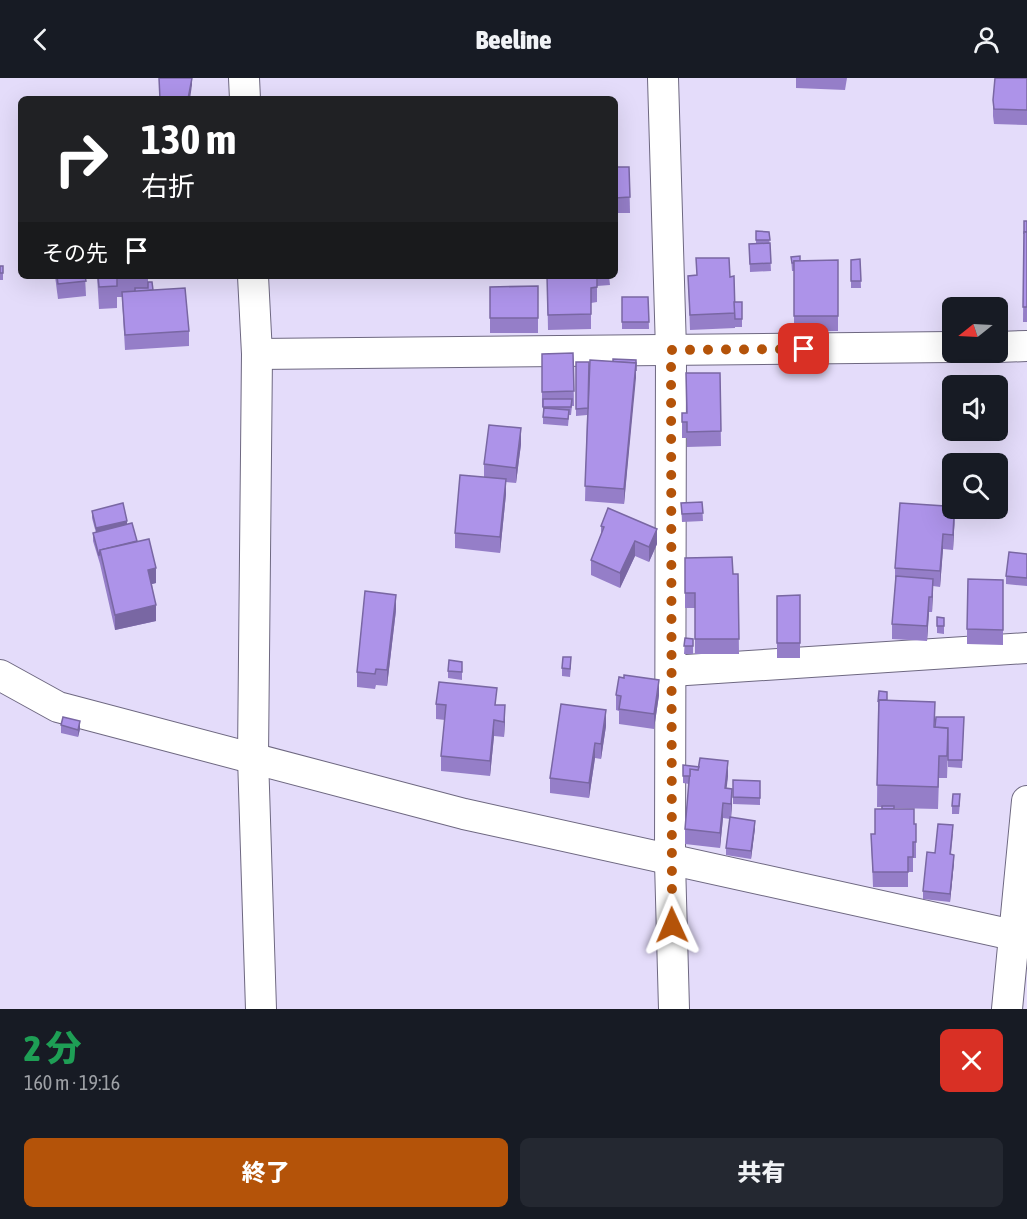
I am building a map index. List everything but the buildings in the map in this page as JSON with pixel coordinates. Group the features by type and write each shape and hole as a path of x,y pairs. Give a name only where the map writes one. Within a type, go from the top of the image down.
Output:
{"street":[{"path":"244,78 245,96"},
{"path":"663,78 671,350 670,862 674,1009"},
{"path":"253,279 257,354 253,757 261,1009"},
{"path":"1008,347 1027,346"},
{"path":"257,354 942,347"},
{"path":"670,671 1027,648"},
{"path":"0,675 58,706 464,814 670,862 1021,937"},
{"path":"1007,1009 1021,937 1027,801"}],"route":[{"path":"672,925 670,862 671,350 804,349"}]}
